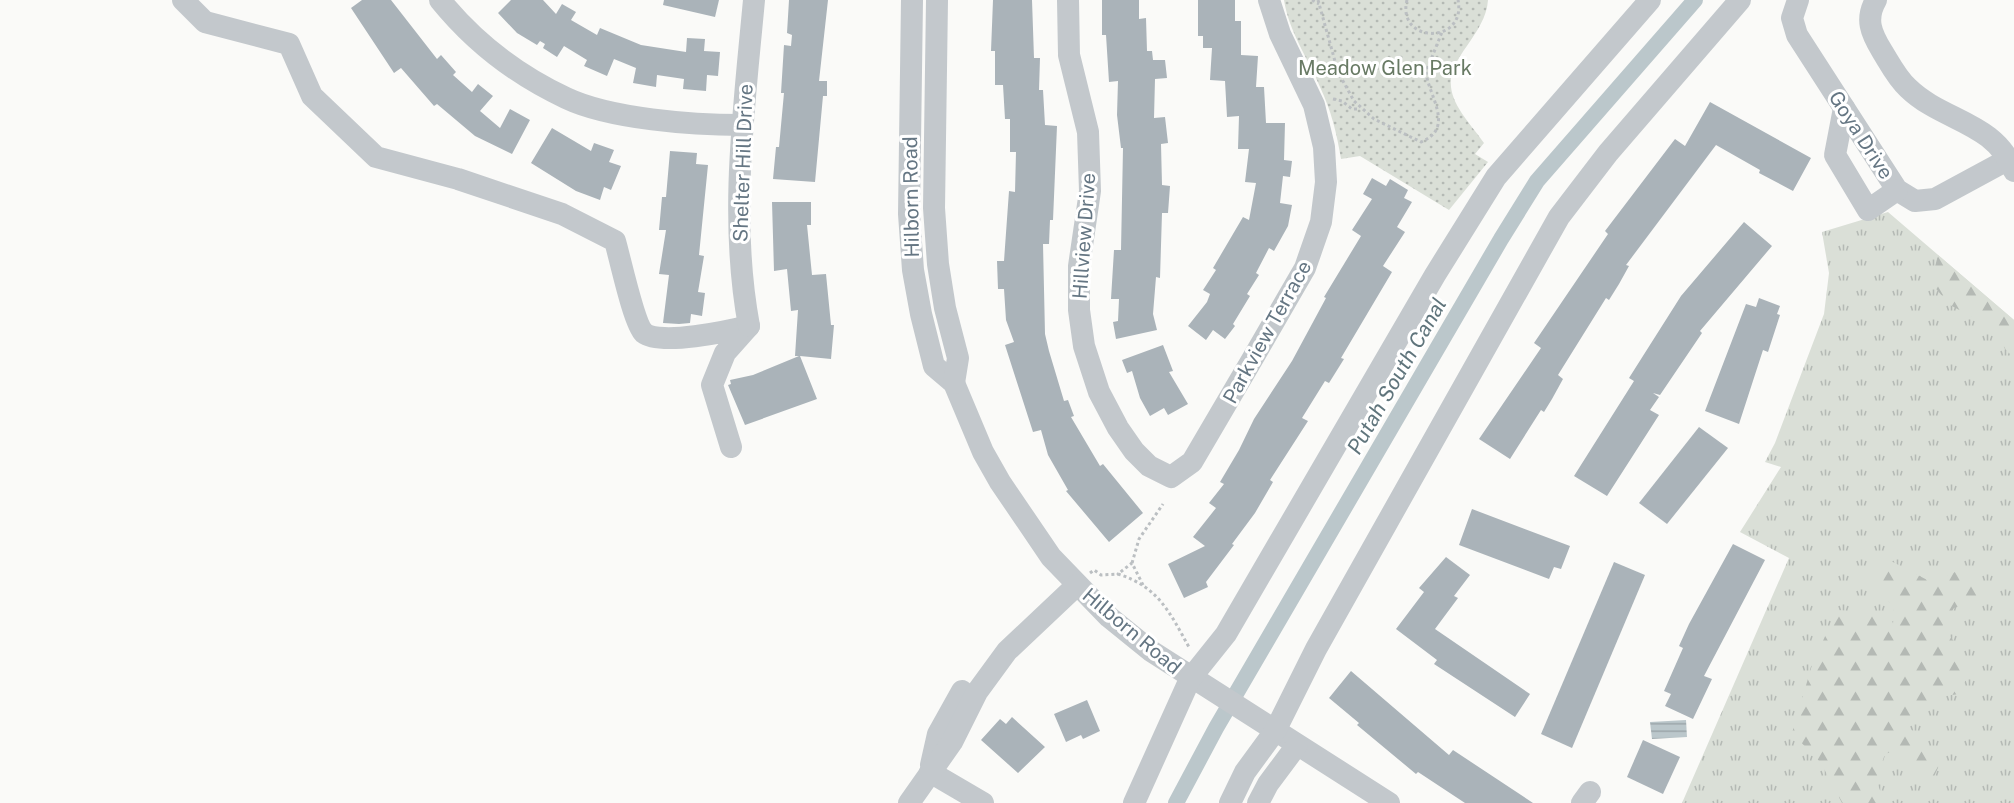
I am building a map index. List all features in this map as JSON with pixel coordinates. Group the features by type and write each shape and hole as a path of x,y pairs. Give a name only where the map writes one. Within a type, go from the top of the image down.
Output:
{"street":[{"path":"183,0 205,22 288,40 312,96 376,157 458,179 562,214 615,241 638,324 647,335 656,338 714,334 749,326"},
{"path":"440,0 455,18 501,60 567,99 619,114 742,125"},
{"name":"Shelter Hill Drive","path":"749,326 742,292 737,219 742,125 754,0"},
{"name":"Hilborn Road","path":"912,0 909,214 913,270 934,366 954,383 979,443 1000,482 1037,539 1077,585 1109,617 1195,682 1389,803"},
{"name":"Hilborn Road","path":"936,0 934,208 938,264 945,308 958,358 954,383"},
{"name":"Hillview Drive","path":"1068,0 1069,55 1088,132 1090,191 1079,266 1079,310 1084,346 1099,392 1118,428 1149,466 1171,477"},
{"name":"Parkview Terrace","path":"1171,477 1192,462 1248,368 1305,268 1321,222 1326,182 1324,147 1314,105 1280,34 1269,0"},
{"path":"1134,803 1206,659 1226,634 1435,275 1496,177 1650,0"},
{"path":"1230,803 1245,772 1559,217 1608,153 1740,0"},
{"name":"Goya Drive","path":"1798,0 1792,18 1797,35 1897,190 1915,201 1935,199 2012,165 1989,135 1922,99 1898,77 1874,37 1869,22 1876,0"},
{"path":"1844,108 1835,155 1868,210 1897,190"},
{"path":"731,447 712,385 724,353 749,326"},
{"path":"909,803 952,742 978,692 1007,651 1077,585"},
{"path":"930,772 938,734 968,681 982,662 1007,651"},
{"path":"949,714 978,692"},
{"path":"1258,803 1268,784 1297,745"},
{"path":"930,772 982,803"}],"path":[{"path":"1312,0 1319,2 1338,72 1360,109 1421,142 1432,136 1437,128 1439,113 1426,72 1442,32 1457,17 1458,0"},
{"path":"1407,0 1406,13 1414,27 1427,34 1442,32"},
{"path":"1314,61 1338,72"},
{"path":"1333,99 1342,101 1352,110 1360,109"},
{"path":"1143,585 1118,574 1132,563 1139,539 1163,504"},
{"path":"1132,563 1143,585 1166,607 1189,648 1206,659"}],"green space":[{"name":"Meadow Glen Park","path":"1284,0 1488,0 1481,24 1455,66 1451,76 1451,87 1459,109 1484,143 1475,154 1488,162 1449,210 1360,156 1341,159 1327,104 1294,34"},
{"path":"1888,212 2014,320 2014,803 1682,803 1789,558 1740,532 1781,467 1765,462 1775,443 1824,314 1829,273 1822,232"},
{"path":"1938,255 2014,320 2014,358 2005,349 1995,329 1950,305 1931,283"},
{"path":"1891,561 1931,582 1967,567 1984,586 1982,598 1954,608 1942,627 1962,651 1968,675 1959,694 1930,698 1926,721 1897,716 1942,759 1931,783 1912,774 1899,749 1885,754 1876,780 1885,803 1842,803 1821,763 1792,733 1812,665 1837,610 1875,614 1893,624 1894,608 1867,575"}],"shaded area":[{"path":"1686,720 1687,737 1652,739 1650,722"}],"building":[{"path":"362,0 391,0 437,59 441,55 456,72 453,75 472,92 478,84 493,96 480,111 500,128 510,109 530,120 512,154 475,136 437,104 434,106 401,68 394,73 351,8"},
{"path":"511,0 543,0 556,14 562,4 576,12 571,20 597,35 600,28 641,45 686,52 687,38 705,39 704,51 720,52 718,76 707,75 706,91 683,89 684,79 657,75 656,87 633,83 636,68 614,59 607,76 584,66 587,60 564,46 557,57 543,48 545,44 540,41 537,45 517,33 498,13"},
{"path":"664,0 719,0 715,17 663,5"},
{"path":"789,0 828,0 819,81 827,81 827,96 823,96 815,182 773,179 776,147 779,147 784,93 781,93 784,45 791,46 792,35 787,33"},
{"path":"993,0 1032,0 1034,58 1040,58 1039,90 1043,90 1045,125 1057,126 1053,220 1050,220 1049,244 1043,244 1045,334 1049,351 1064,401 1068,400 1074,416 1071,417 1100,466 1103,464 1143,513 1109,542 1066,491 1068,490 1048,455 1041,430 1033,432 1005,345 1014,342 1006,320 1004,289 998,289 997,261 1004,261 1009,191 1015,192 1016,152 1010,152 1010,119 1005,119 1003,85 995,85 995,51 991,51"},
{"path":"1102,0 1139,0 1139,19 1146,18 1147,51 1152,51 1153,60 1165,60 1167,78 1155,79 1154,118 1165,117 1168,143 1161,144 1162,185 1170,186 1168,213 1162,213 1160,278 1156,277 1153,314 1157,330 1116,339 1113,322 1118,321 1119,299 1111,299 1114,250 1121,250 1123,148 1121,148 1117,115 1118,81 1109,82 1106,35 1102,35"},
{"path":"1198,0 1235,0 1235,21 1241,21 1241,55 1258,56 1256,87 1264,87 1266,123 1285,123 1284,160 1292,161 1290,177 1283,176 1280,203 1292,205 1288,226 1274,251 1269,248 1256,273 1259,275 1247,294 1250,296 1233,324 1235,326 1225,339 1213,330 1206,340 1188,326 1207,302 1210,294 1203,290 1216,270 1213,268 1243,217 1249,220 1256,183 1245,182 1249,149 1238,149 1239,116 1227,117 1225,81 1210,80 1212,48 1203,48 1203,36 1198,36"},
{"path":"1710,102 1811,158 1793,191 1759,173 1760,170 1716,145 1626,265 1629,266 1619,284 1609,300 1606,298 1558,375 1563,379 1552,399 1544,412 1541,410 1510,459 1479,439 1541,348 1534,343 1608,234 1605,231 1675,139 1685,146"},
{"path":"552,128 591,151 594,143 614,150 609,162 621,166 611,190 604,187 600,200 576,191 531,163"},
{"path":"670,151 697,153 696,164 708,165 699,255 704,256 698,292 705,293 702,316 691,314 690,323 679,324 663,323 669,275 659,274 666,230 659,230 662,197 666,197"},
{"path":"1372,178 1386,186 1390,179 1408,190 1404,198 1412,202 1397,227 1405,232 1383,266 1392,272 1341,358 1344,359 1329,383 1325,381 1302,418 1308,421 1270,480 1273,482 1255,513 1206,582 1208,587 1184,598 1168,564 1205,546 1193,537 1216,508 1209,503 1224,484 1220,482 1254,419 1292,361 1326,298 1324,297 1361,236 1352,230 1372,199 1363,194"},
{"path":"772,202 811,202 811,225 807,225 812,275 826,274 831,325 834,325 831,359 800,356 817,399 745,425 728,385 731,384 730,380 753,375 799,356 795,356 798,310 791,311 787,269 774,271"},
{"path":"1744,222 1772,246 1700,331 1702,333 1660,395 1653,393 1659,397 1650,410 1659,415 1607,496 1574,476 1634,381 1629,378 1681,296"},
{"path":"1759,298 1780,306 1777,314 1780,315 1768,352 1763,350 1739,424 1705,411 1746,304 1756,307"},
{"path":"1163,345 1173,371 1169,372 1188,404 1168,415 1164,408 1150,416 1140,398 1132,371 1127,373 1122,360"},
{"path":"1699,427 1728,448 1667,524 1639,503"},
{"path":"1472,509 1570,546 1561,569 1554,567 1549,579 1459,545"},
{"path":"1733,544 1765,560 1704,676 1712,679 1693,719 1665,706 1671,694 1664,691 1683,648 1679,646 1689,624"},
{"path":"1446,557 1470,575 1454,596 1458,598 1435,629 1530,694 1515,717 1434,664 1437,660 1396,629 1424,592 1419,588"},
{"path":"1614,562 1645,575 1572,748 1541,734"},
{"path":"1351,671 1449,755 1453,750 1533,803 1465,803 1418,772 1416,774 1357,725 1359,723 1329,698"},
{"path":"1087,700 1100,731 1083,739 1081,735 1066,742 1054,714"},
{"path":"1012,717 1045,747 1018,773 981,740 1000,719 1006,724"},
{"path":"1643,740 1680,757 1663,794 1627,777"}],"waterway":[{"name":"Putah South Canal","path":"1176,803 1216,728 1537,181 1695,0"}]}
